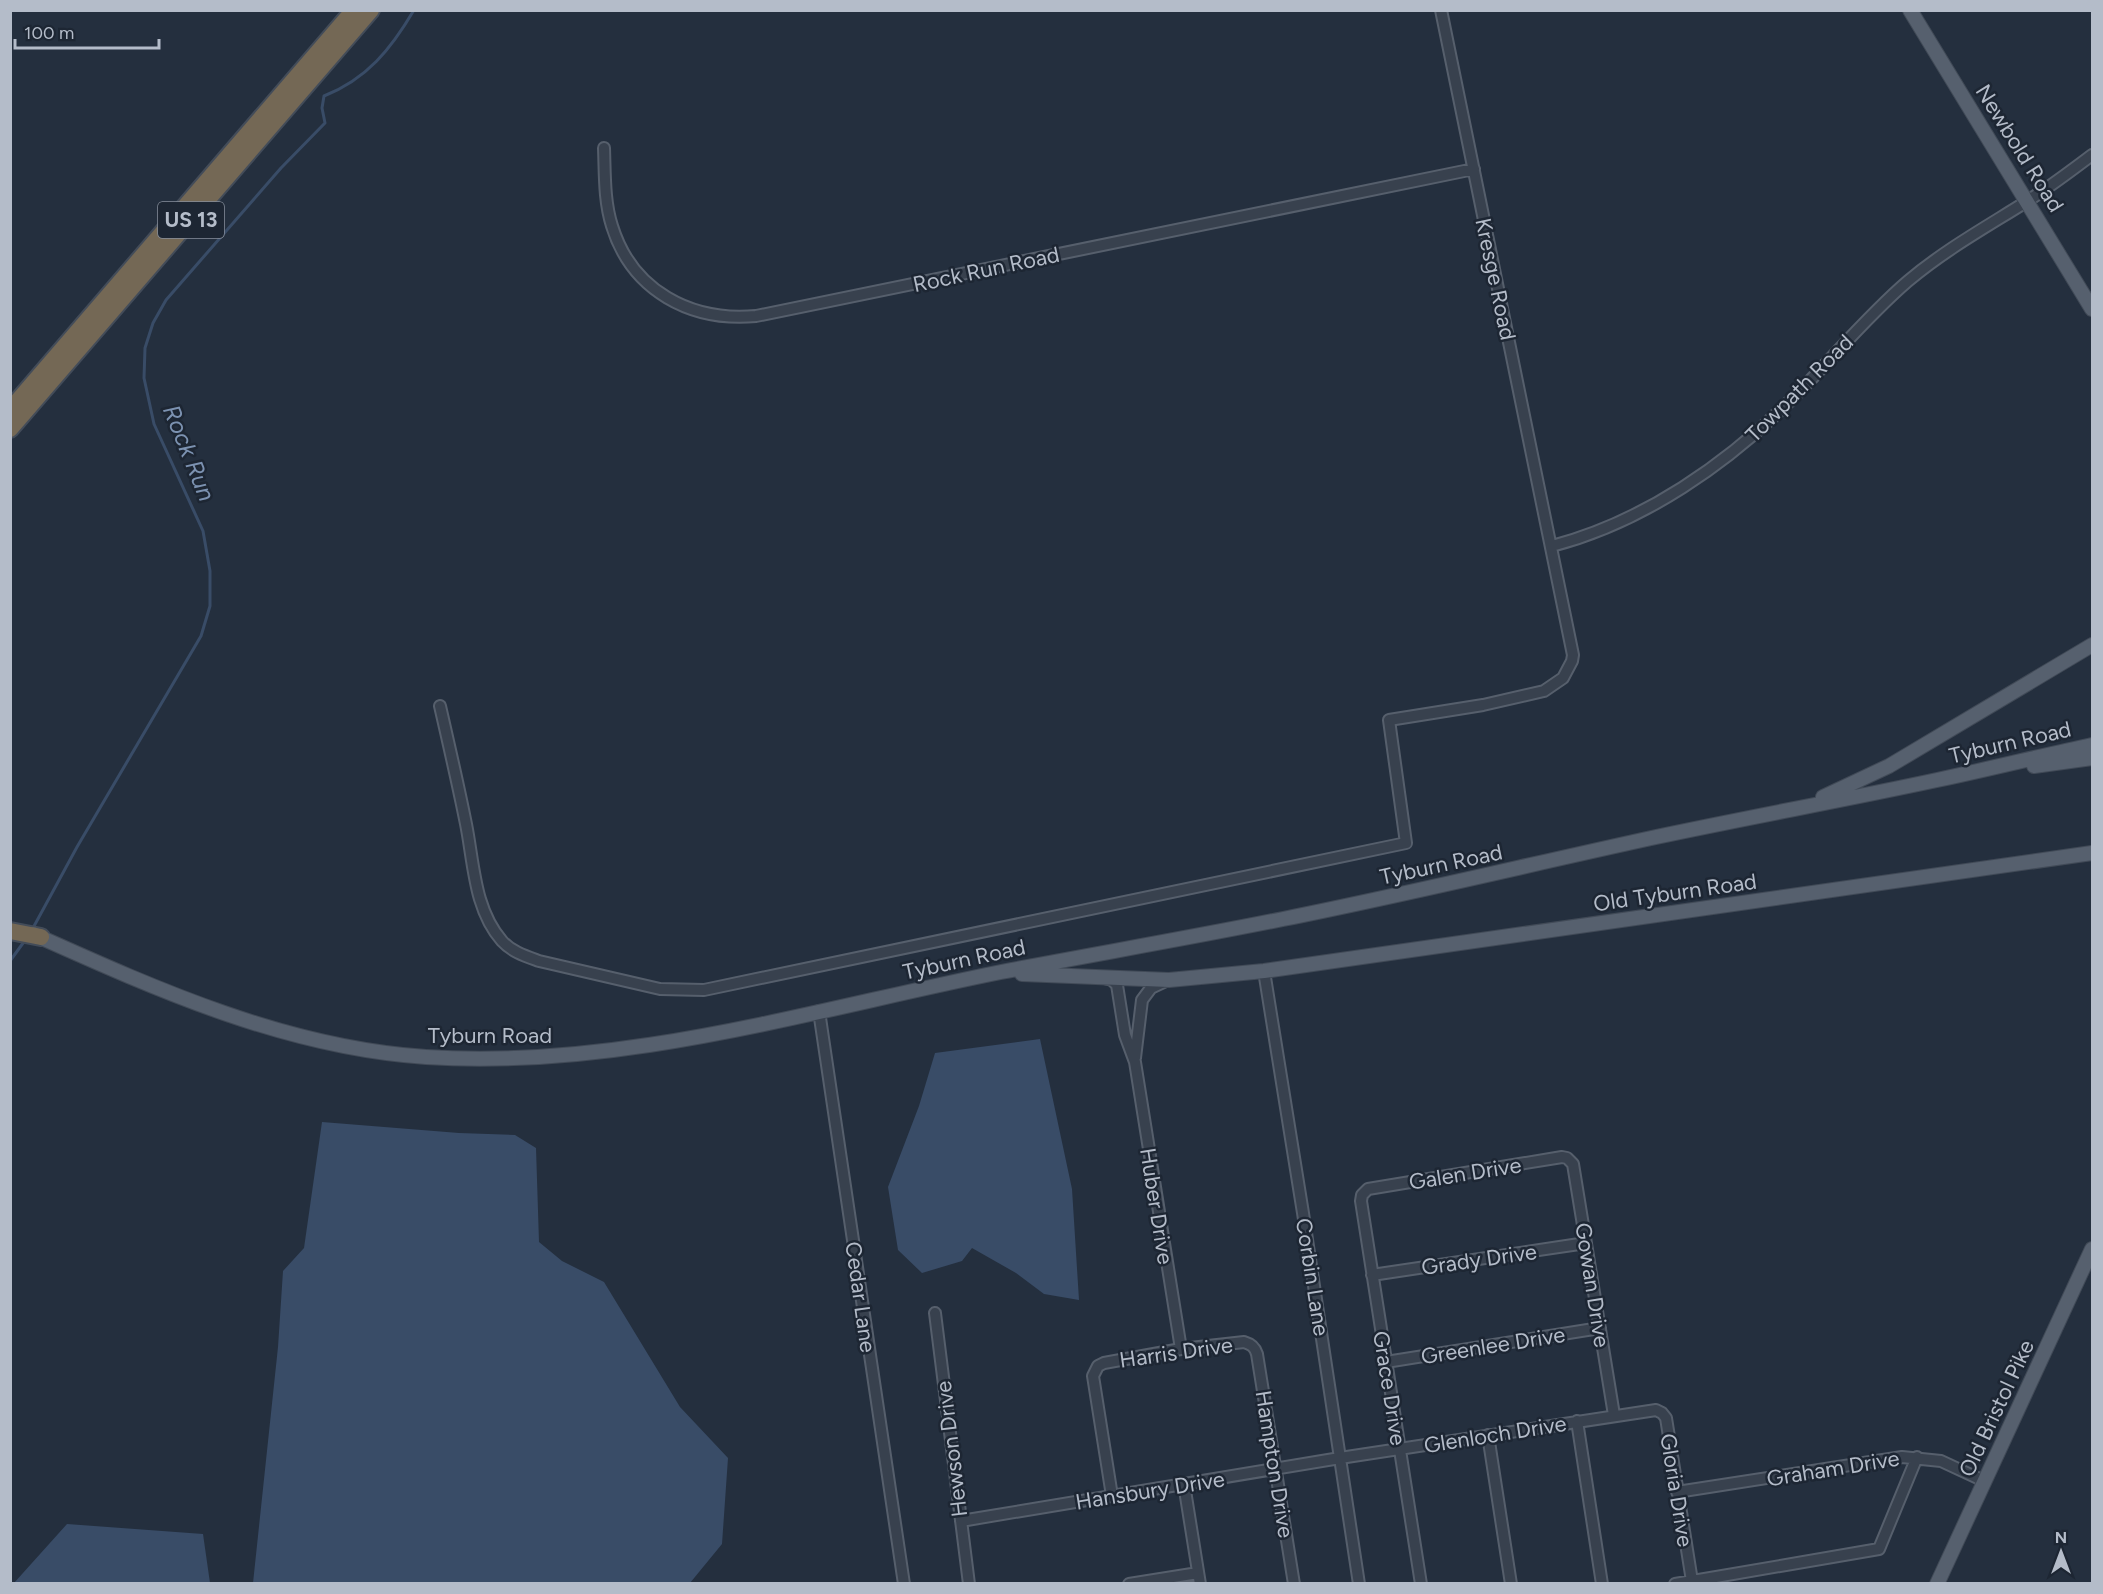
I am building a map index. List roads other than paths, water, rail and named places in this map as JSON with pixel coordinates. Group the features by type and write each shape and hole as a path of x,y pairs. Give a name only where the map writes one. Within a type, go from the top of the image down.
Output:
{"highway":[{"name":"US 13","path":"10,410 354,10"},
{"name":"US 13","path":"10,429 371,10"},
{"path":"10,931 41,937"}],"main road":[{"name":"Newbold Road","path":"1910,10 2092,309"},
{"path":"1794,808 1854,784 1890,766 2092,645"},
{"name":"Tyburn Road","path":"10,924 233,1017 356,1049 424,1057 511,1058 604,1053 694,1038 999,973 1285,918 2092,745"},
{"name":"Tyburn Road","path":"1937,780 2092,758"},
{"name":"Old Tyburn Road","path":"999,973 1169,980 1264,971 2092,853"},
{"name":"Old Bristol Pike","path":"1937,1584 2092,1250"}],"street":[{"name":"Kresge Road","path":"440,706 479,896 488,919 504,944 518,953 578,971 660,989 704,990 1406,843 1389,720 1483,705 1539,693 1563,678 1573,655 1441,10"},
{"name":"Rock Run Road","path":"604,148 608,208 616,236 629,261 649,285 670,300 690,309 741,318 1474,169"},
{"name":"Towpath Road","path":"1552,546 1585,536 1628,518 1670,495 1709,469 1756,432 1792,399 1867,319 1910,280 1988,224 2028,201 2092,155"},
{"name":"Corbin Lane","path":"1264,971 1302,1202 1359,1584"},
{"name":"Huber Drive","path":"1104,978 1112,980 1117,985 1125,1035 1135,1062 1181,1349"},
{"name":"Huber Drive","path":"1135,1062 1142,1000 1151,988 1169,980"},
{"name":"Cedar Lane","path":"819,1011 904,1584"},
{"name":"Galen Drive","path":"1364,1192 1373,1187 1567,1158"},
{"name":"Gowan Drive","path":"1567,1158 1573,1164 1614,1415"},
{"name":"Grace Drive","path":"1364,1192 1361,1201 1421,1584"},
{"name":"Grady Drive","path":"1372,1275 1586,1243"},
{"name":"Hewson Drive","path":"935,1313 969,1584"},
{"name":"Greenlee Drive","path":"1386,1362 1600,1328"},
{"name":"Harris Drive","path":"1112,1496 1093,1376 1098,1366 1181,1349 1244,1342 1253,1346"},
{"name":"Hampton Drive","path":"1253,1346 1257,1353 1294,1584"},
{"name":"Gloria Drive","path":"1614,1415 1653,1409 1662,1413 1666,1418 1692,1581"},
{"name":"Glenloch Drive","path":"1340,1458 1614,1415"},
{"path":"1577,1421 1602,1584"},
{"path":"1488,1435 1511,1584"},
{"name":"Graham Drive","path":"1677,1492 1902,1456 1941,1461 1984,1481"},
{"path":"1675,1584 1726,1579 1879,1549 1917,1457"},
{"name":"Hansbury Drive","path":"961,1521 1340,1458"},
{"path":"1129,1584 1199,1578 1184,1485"}],"water":[{"path":"1040,1039 1072,1189 1079,1300 1044,1294 1016,1273 972,1248 962,1261 922,1273 898,1250 888,1187 919,1106 935,1053"},
{"path":"322,1122 515,1135 536,1148 539,1242 562,1261 604,1282 680,1407 728,1458 722,1544 690,1583 253,1583 278,1347 283,1271 304,1248"},
{"path":"67,1524 203,1534 210,1583 14,1583"}],"waterway":[{"name":"Rock Run","path":"33,928 77,847 201,636 210,606 210,571 203,531 154,424 144,378 145,348 153,323 166,300 281,168 325,123 322,108 324,96 365,72 387,50 414,10"},
{"name":"Rock Run","path":"10,961 26,939"}]}
